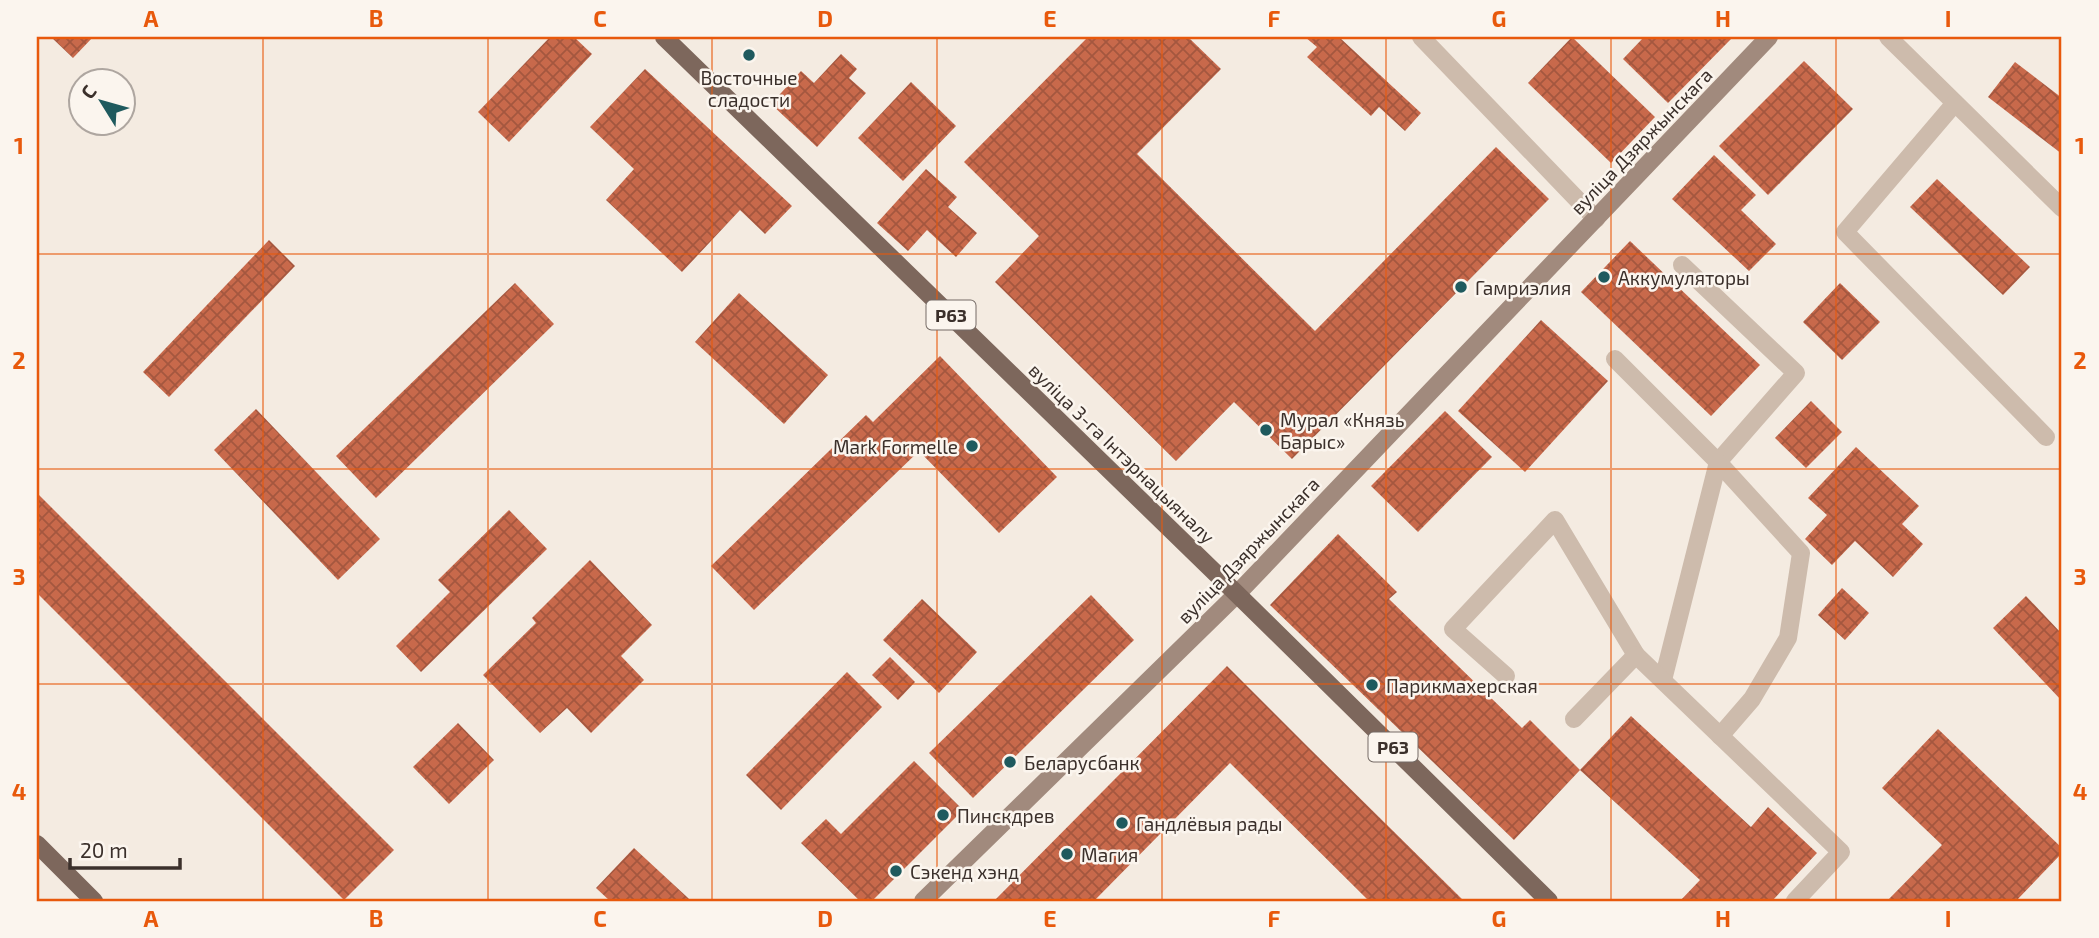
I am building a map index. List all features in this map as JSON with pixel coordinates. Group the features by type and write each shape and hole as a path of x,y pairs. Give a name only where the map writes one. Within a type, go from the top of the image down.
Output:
{"main road":[{"name":"вуліца 3-га Інтэрнацыяналу","path":"664,37 1549,901"},
{"path":"37,844 94,901"}],"street":[{"path":"1421,37 1596,219"},
{"name":"вуліца Дзяржынскага","path":"923,901 1237,594 1769,37"},
{"path":"1888,37 2062,208"},
{"path":"1955,103 1845,232 2046,437"},
{"path":"1662,680 1718,462 1796,373 1682,265"},
{"path":"1615,359 1718,462 1801,552 1788,638 1752,699 1720,736"},
{"path":"1506,676 1453,629 1555,520 1636,655 1841,852 1795,901"},
{"path":"1574,719 1636,655"}],"building":[{"path":"51,37 93,37 73,58"},
{"path":"550,37 574,37 592,54 509,142 478,112"},
{"path":"1088,37 1188,37 1221,69 1137,154 1315,331 1496,147 1549,199 1292,459 1234,402 1176,461 995,282 1039,236 964,162"},
{"path":"1305,37 1339,37 1421,113 1405,131 1379,107 1371,116 1307,57 1317,47"},
{"path":"1572,37 1655,117 1611,163 1528,83"},
{"path":"1644,37 1733,37 1668,103 1623,59"},
{"path":"841,54 857,69 849,78 866,93 817,147 771,104 801,71 814,83"},
{"path":"1804,61 1853,109 1768,195 1719,146"},
{"path":"2015,62 2062,98 2062,154 1988,97"},
{"path":"645,69 792,206 765,234 740,210 682,272 606,200 634,169 590,127"},
{"path":"911,82 956,126 903,181 858,138"},
{"path":"1714,155 1756,195 1741,210 1776,244 1749,271 1672,199"},
{"path":"926,169 957,197 948,207 977,233 956,257 927,230 908,251 877,223"},
{"path":"1937,179 2030,267 2003,295 1910,207"},
{"path":"269,240 295,266 169,397 143,372"},
{"path":"1630,241 1760,365 1711,416 1581,292"},
{"path":"515,283 554,324 376,498 336,456"},
{"path":"1840,283 1880,322 1842,360 1803,322"},
{"path":"739,293 828,375 784,424 695,342"},
{"path":"1541,320 1608,381 1525,472 1458,411"},
{"path":"940,356 1057,477 999,533 919,451 754,610 711,566 866,415 873,422"},
{"path":"1811,401 1842,432 1806,468 1775,438"},
{"path":"256,409 380,539 338,580 214,450"},
{"path":"1445,411 1492,457 1418,532 1371,486"},
{"path":"1856,447 1919,506 1902,524 1923,544 1893,577 1855,541 1832,565 1805,539 1827,515 1808,498"},
{"path":"37,493 394,850 344,900 37,593"},
{"path":"509,510 547,549 421,672 396,646 450,592 438,580"},
{"path":"1338,534 1397,592 1389,599 1522,728 1530,720 1580,770 1514,840 1270,605"},
{"path":"590,560 652,625 621,656 644,680 591,733 567,708 540,733 483,675 536,623 532,618"},
{"path":"1842,588 1869,613 1845,640 1818,615"},
{"path":"1091,595 1134,640 973,798 929,753"},
{"path":"2026,596 2062,634 2062,701 1993,628"},
{"path":"922,599 977,652 939,693 883,640"},
{"path":"890,657 915,682 898,700 872,675"},
{"path":"1227,666 1464,901 1369,901 1230,763 1094,901 994,901"},
{"path":"847,672 882,707 781,810 746,775"},
{"path":"1631,716 1751,827 1768,807 1817,853 1772,901 1680,901 1700,880 1580,770"},
{"path":"458,723 494,760 449,804 413,767"},
{"path":"1938,729 2062,848 2062,853 2016,901 1887,901 1942,845 1882,788"},
{"path":"914,761 963,810 872,901 860,901 801,843 826,819 841,834"},
{"path":"634,848 691,901 610,901 596,888"}],"place":[{"name":"Восточные сладости","path":"749,55"},
{"name":"Аккумуляторы","path":"1604,277"},
{"name":"Гамриэлия","path":"1461,287"},
{"name":"Мурал «Князь Барыс»","path":"1266,430"},
{"name":"Mark Formelle","path":"972,446"},
{"name":"Парикмахерская","path":"1372,685"},
{"name":"Беларусбанк","path":"1010,762"},
{"name":"Пинскдрев","path":"943,815"},
{"name":"Гандлёвыя рады","path":"1122,823"},
{"name":"Магия","path":"1067,854"},
{"name":"Сэкенд хэнд","path":"896,871"}]}
